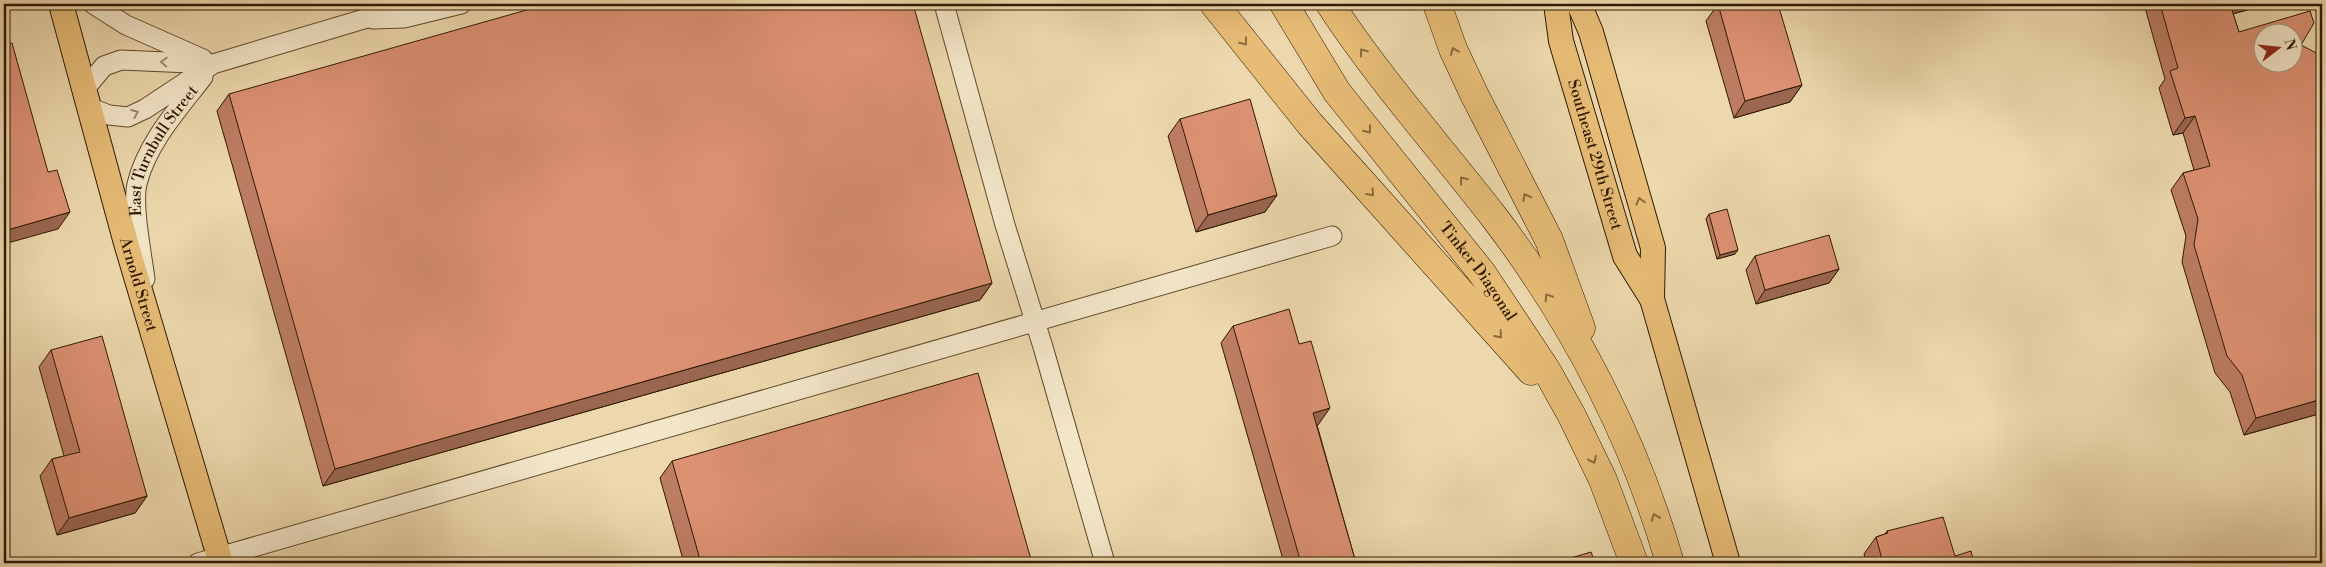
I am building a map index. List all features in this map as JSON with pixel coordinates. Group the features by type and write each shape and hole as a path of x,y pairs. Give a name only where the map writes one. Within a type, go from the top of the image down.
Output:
{"highway":[{"path":"1214,4 1310,124 1572,416"},
{"name":"Tinker Diagonal","path":"1284,4 1338,92 1482,273 1547,371 1572,416 1603,480 1634,563"},
{"path":"1330,4 1353,39 1516,248 1577,342 1608,400 1638,466 1670,563"},
{"path":"1437,4 1452,48 1549,240 1608,400"}],"main road":[{"name":"Arnold Street","path":"61,4 153,335 213,561"},
{"name":"Southeast 29th Street","path":"1556,4 1561,41 1625,256 1652,299 1728,563"},
{"name":"Southeast 29th Street","path":"1579,4 1591,32 1653,248 1652,299"}],"street":[{"path":"93,4 126,25 213,64"},
{"name":"East Turnbull Street","path":"213,64 121,60 104,66 86,99 109,115 128,117 145,109 213,64 364,19 396,4"},
{"name":"East Turnbull Street","path":"364,19 404,18 461,4"},
{"path":"944,4 1005,225 1035,321 1105,563"},
{"name":"East Turnbull Street","path":"153,335 138,226 137,185 155,140 213,64"},
{"path":"213,561 1332,236"}],"building":[{"path":"548,4 913,4 992,283 335,469 229,94"},
{"path":"1718,4 1778,4 1802,85 1745,101"},
{"path":"2160,4 2230,4 2239,32 2254,28 2254,72 2304,72 2304,47 2322,56 2322,399 2256,418 2242,375 2227,356 2194,245 2198,219 2183,173 2210,166 2195,116 2185,118 2170,71 2178,68"},
{"path":"2310,11 2314,23 2304,40 2304,22 2273,22"},
{"path":"12,43 48,172 57,170 70,212 4,231 4,45"},
{"path":"1250,99 1277,195 1208,215 1180,119"},
{"path":"1727,209 1738,250 1720,255 1709,214"},
{"path":"1829,235 1839,269 1765,290 1755,256"},
{"path":"1289,309 1299,344 1311,341 1330,408 1313,413 1356,563 1301,563 1233,326"},
{"path":"102,336 147,496 69,518 52,459 80,452 51,350"},
{"path":"978,373 1032,563 701,563 672,461"},
{"path":"1943,517 1955,556 1971,551 1974,563 1883,563 1876,537 1888,533 1887,531"},
{"path":"1591,552 1595,563 1554,563"}]}
